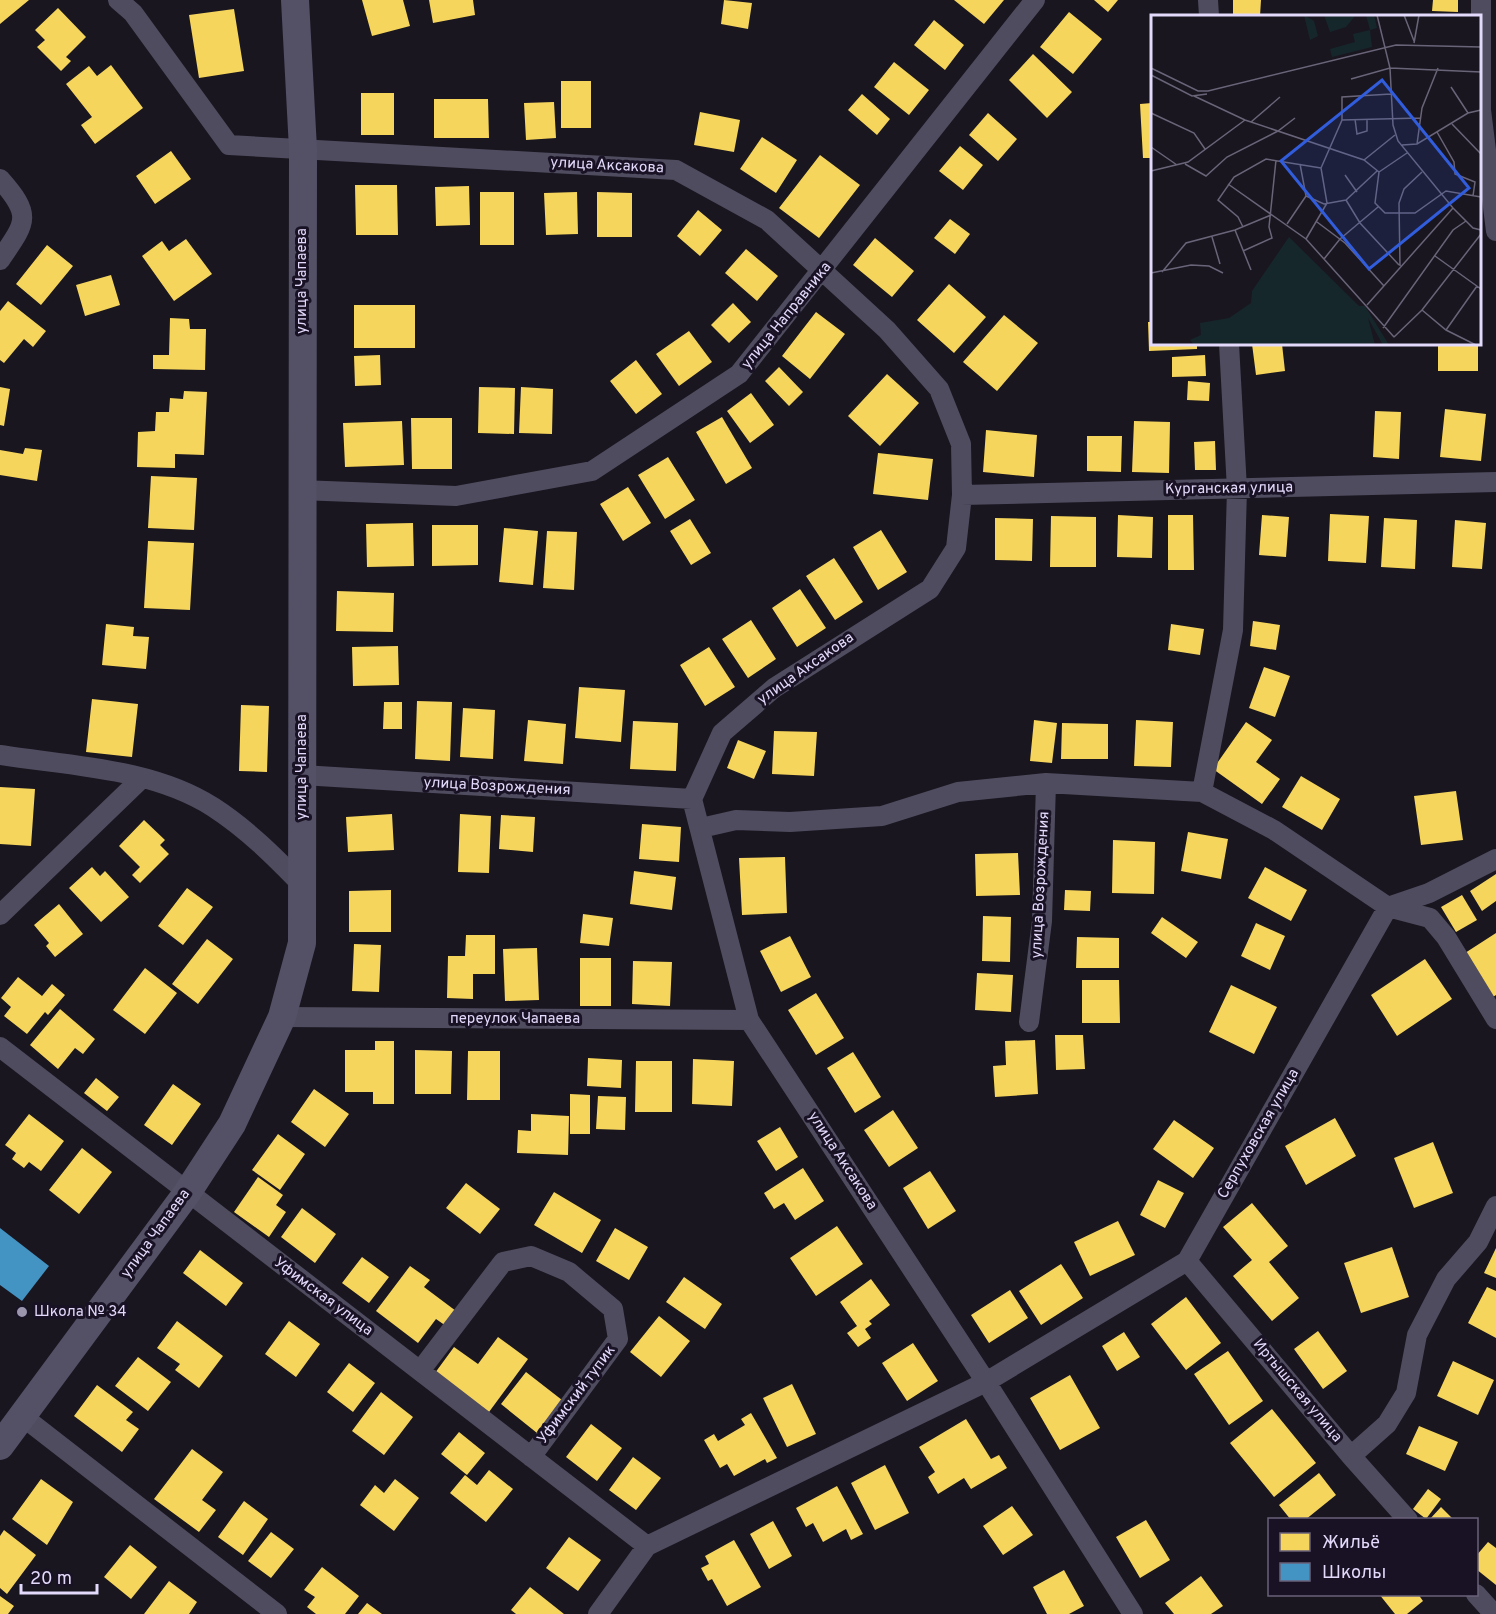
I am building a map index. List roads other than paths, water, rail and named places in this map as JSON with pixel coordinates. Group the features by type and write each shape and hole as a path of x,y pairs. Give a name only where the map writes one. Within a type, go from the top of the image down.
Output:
{"street":[{"name":"улица Аксакова","path":"118,0 133,13 229,145 676,170 767,220 887,330 939,388 961,444 962,495 956,548 930,589 774,688 722,733 692,799 749,1020 986,1382 1133,1614"},
{"name":"улица Чапаева","path":"0,1446 187,1193 232,1124 282,1017 302,943 300,490 303,150 295,0"},
{"name":"улица Направника","path":"300,490 456,496 592,471 740,374 824,271 1035,0"},
{"path":"1481,0 1481,15"},
{"path":"1481,118 1496,231"},
{"path":"0,179 20,202 22,229 0,260"},
{"path":"1202,792 1233,630 1237,489 1229,345"},
{"name":"Курганская улица","path":"962,495 1496,482"},
{"path":"0,755 142,778 173,788 212,807 264,845 303,886"},
{"name":"улица Возрождения","path":"302,775 692,799"},
{"path":"0,915 142,778"},
{"path":"701,828 736,820 790,822 882,816 958,792 1046,783 1202,792 1274,830 1388,907 1430,918 1446,936 1496,1018"},
{"name":"улица Возрождения","path":"1029,1022 1042,921 1046,783"},
{"path":"1388,907 1429,893 1496,859"},
{"name":"Серпуховская улица","path":"647,1546 986,1382 1187,1261 1388,907"},
{"name":"переулок Чапаева","path":"282,1017 749,1020"},
{"name":"Уфимская улица","path":"0,1047 647,1546"},
{"path":"1351,1456 1387,1424 1406,1393 1417,1335 1446,1279 1478,1242 1496,1206"},
{"name":"Уфимский тупик","path":"420,1371 503,1262 531,1256 569,1272 613,1309 618,1339 531,1457"},
{"name":"Иртышская улица","path":"1187,1261 1406,1518"},
{"path":"22,1416 277,1614"},
{"path":"598,1614 647,1546"},
{"path":"1478,1596 1494,1614"}],"place":[{"name":"Школа № 34","path":"22,1312"}]}
